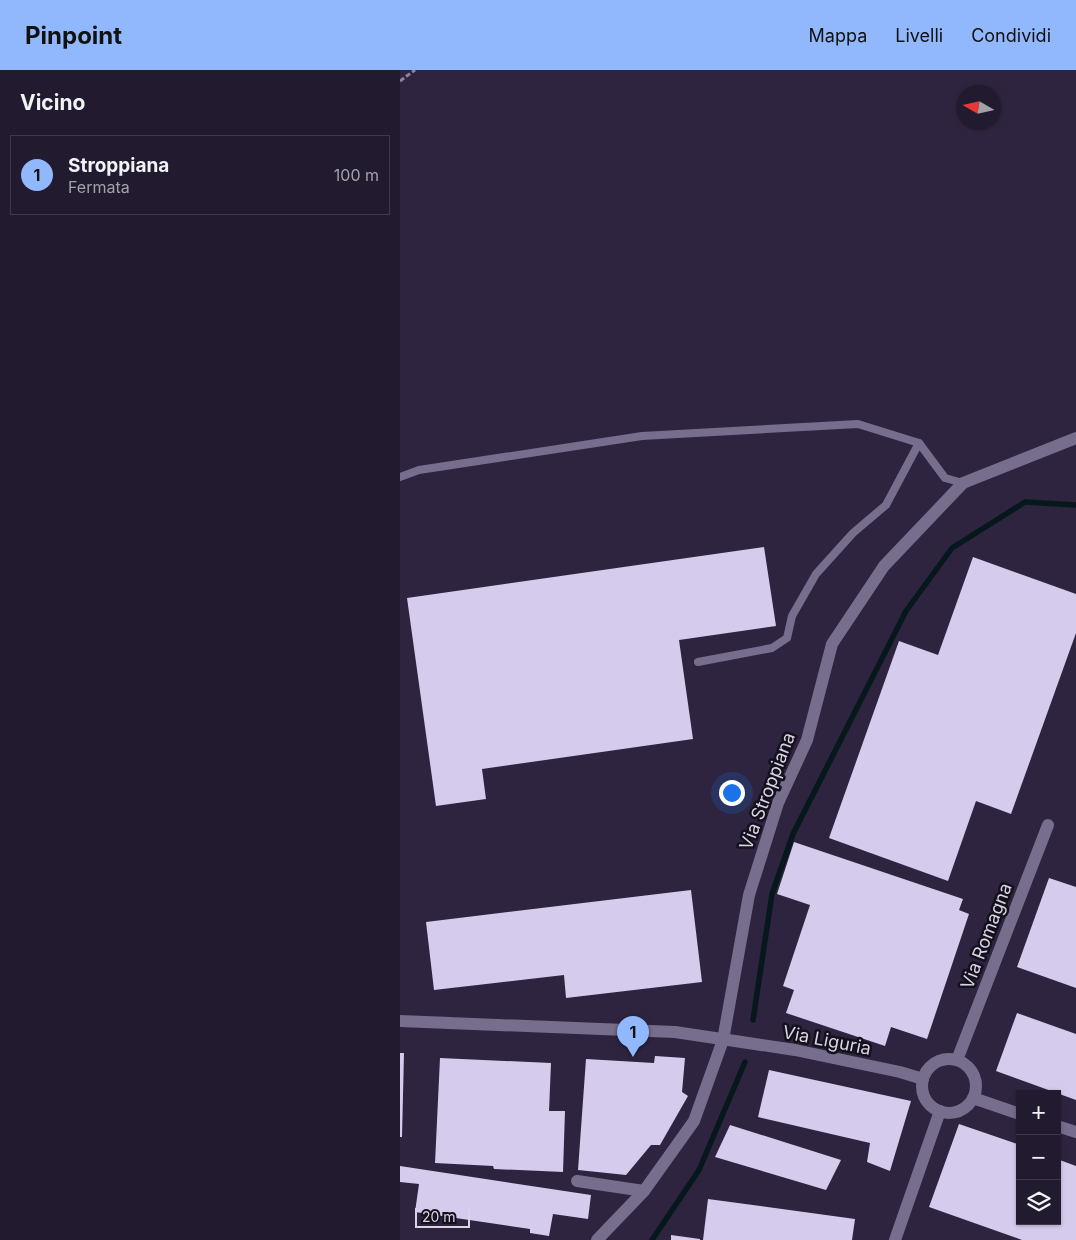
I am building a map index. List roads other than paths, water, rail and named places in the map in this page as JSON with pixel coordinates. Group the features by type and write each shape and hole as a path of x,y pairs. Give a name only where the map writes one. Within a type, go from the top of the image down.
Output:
{"street":[{"name":"Via Stroppiana","path":"597,1240 644,1191 694,1121 723,1040 748,895 778,803 807,740 832,644 884,566 963,483 1076,438"},
{"name":"Via Romagna","path":"957,1060 1048,825"},
{"name":"Via Liguria","path":"400,1020 675,1032 795,1050 900,1072 923,1079"},
{"path":"944,1059 957,1060 972,1072 976,1085 973,1098 962,1110 948,1113 940,1111 927,1102 924,1095 923,1079 928,1068 933,1064 944,1059"},
{"path":"973,1098 1016,1113"},
{"path":"895,1240 940,1111"},
{"path":"1061,1127 1076,1132"},
{"path":"577,1181 644,1191"}],"lane":[{"path":"400,477 419,470 642,436 858,424 919,443 946,478 963,483"},
{"path":"698,662 772,648 787,638 792,616 816,574 853,533 886,505 919,443"}],"waterway":[{"path":"753,1020 772,894 793,834 906,611 952,548 1025,502 1076,505"},
{"path":"652,1240 699,1170 745,1062"}],"place":[{"name":"Stroppiana","path":"633,1057"}]}
